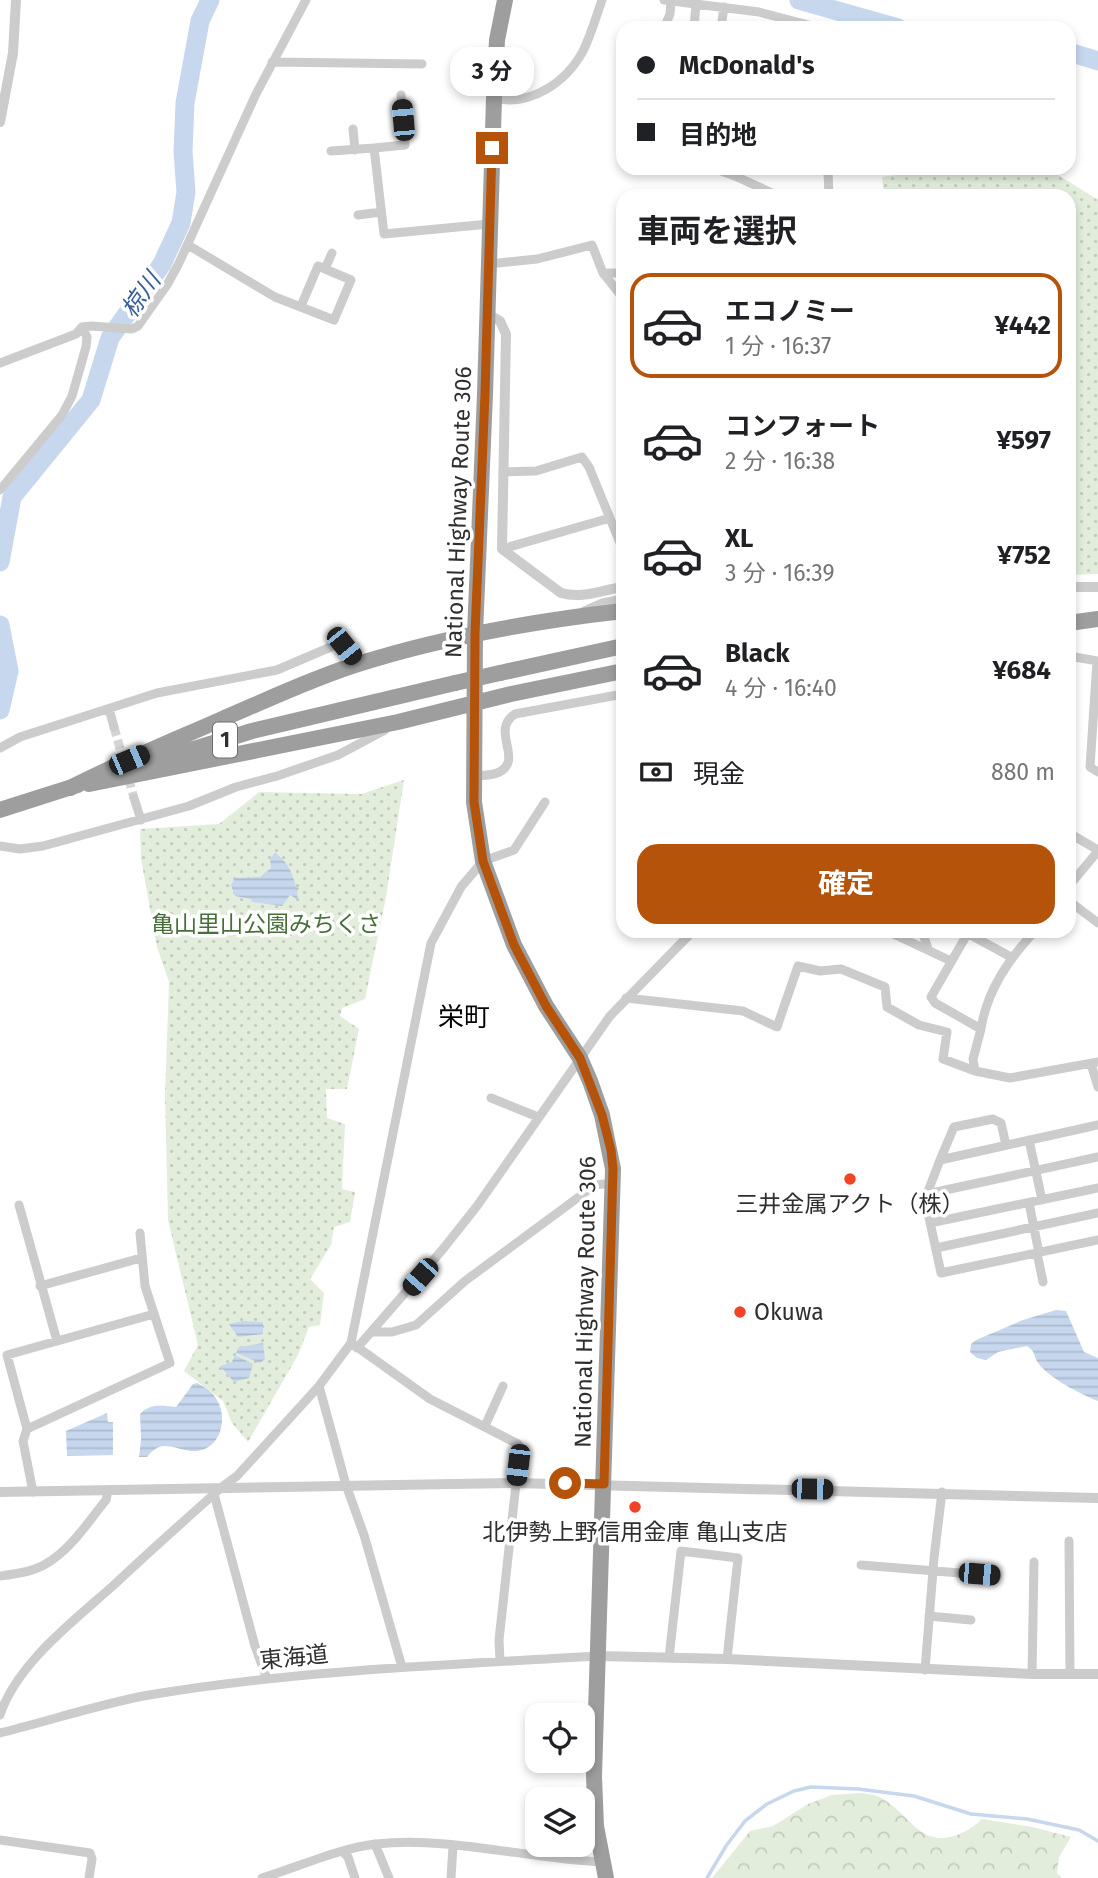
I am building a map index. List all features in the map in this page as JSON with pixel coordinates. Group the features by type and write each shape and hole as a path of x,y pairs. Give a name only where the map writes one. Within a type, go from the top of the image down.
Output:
{"highway":[{"name":"National Highway Route 306","path":"505,0 497,40 489,223 475,634 474,802 483,861 514,945 546,1006 580,1058 605,1123 611,1150 613,1183 594,1802 604,1870"},
{"path":"70,788 309,682 359,664 475,634 569,617 616,612"},
{"path":"1076,615 1098,618"},
{"path":"1076,622 1098,618"},
{"name":"1","path":"0,810 252,732 616,648"},
{"path":"70,788 398,722 616,673"}],"street":[{"path":"0,122 13,53 16,0"},
{"path":"0,363 76,334 87,326 132,329 138,326 167,285 188,245 272,62 306,0"},
{"path":"494,98 505,101 530,97 554,85 568,73 585,47 602,0"},
{"path":"667,21 670,14 668,1 724,7 794,21"},
{"path":"695,21 696,5"},
{"path":"722,21 724,7"},
{"path":"272,62 422,64"},
{"path":"331,151 405,145 401,95"},
{"path":"353,129 355,150"},
{"path":"374,148 384,234 489,223"},
{"path":"743,175 766,189"},
{"path":"358,215 381,212"},
{"path":"188,245 275,297 334,320 351,280 317,266 301,306"},
{"path":"489,264 537,259 592,245 603,272 616,289"},
{"path":"325,269 332,253"},
{"path":"603,272 616,273"},
{"path":"488,314 500,321 506,334 502,549"},
{"path":"0,490 62,415 72,396 86,347 87,326"},
{"path":"503,472 536,471 582,457 616,533"},
{"path":"502,549 610,518"},
{"path":"502,549 561,593 586,596 616,589"},
{"path":"1076,587 1098,587"},
{"path":"569,617 602,603 616,600"},
{"path":"0,748 20,737 157,694 277,670 340,643 359,664"},
{"path":"1076,657 1097,661 1090,767 1098,772"},
{"path":"474,776 497,773 506,765 510,757 504,728 506,722 515,714 616,695"},
{"path":"109,709 114,727"},
{"path":"0,846 20,849 43,846 189,806 236,787 338,755 398,722"},
{"path":"134,798 141,820"},
{"path":"354,1346 431,943 461,887 483,861 504,851 514,850 545,802"},
{"path":"1076,837 1098,851 1076,878"},
{"path":"1076,906 1098,923"},
{"path":"0,1715 12,1686 38,1656 218,1490 237,1476 354,1346 373,1332 477,1206 580,1058 626,998 686,938"},
{"path":"903,938 951,961"},
{"path":"924,938 928,949"},
{"path":"964,938 931,997 935,1003 981,1028"},
{"path":"978,938 1011,957"},
{"path":"975,1071 973,1059 984,1007 1011,957 1029,938"},
{"path":"626,998 743,1011 777,1027 798,966 820,971 841,969 886,987 887,1007 919,1025 947,1032 943,1059 975,1071 1010,1078 1094,1063 1098,1087"},
{"path":"491,1098 538,1117"},
{"path":"1006,1145 1001,1123 993,1119 954,1127 925,1199 941,1273 1098,1240"},
{"path":"940,1160 1098,1125"},
{"path":"1029,1140 1042,1200"},
{"path":"927,1194 1098,1157"},
{"path":"373,1332 392,1332 416,1325 466,1281 594,1185 613,1183"},
{"path":"930,1223 1098,1188"},
{"path":"1029,1203 1043,1282"},
{"path":"19,1205 57,1341"},
{"path":"936,1248 1098,1213"},
{"path":"27,1429 170,1363 145,1286 140,1233"},
{"path":"40,1286 141,1258"},
{"path":"33,1492 23,1441 27,1429 7,1354 154,1314"},
{"path":"354,1346 430,1399 518,1444 499,1640 500,1661"},
{"path":"485,1426 503,1385"},
{"path":"319,1386 346,1485 364,1535 402,1667"},
{"path":"0,1492 515,1483 1098,1497"},
{"path":"0,1576 31,1571 45,1565 66,1549 106,1500 108,1490"},
{"path":"218,1490 255,1646 267,1679"},
{"path":"925,1670 942,1492"},
{"path":"1069,1541 1070,1674"},
{"path":"669,1658 681,1551 738,1558 727,1659"},
{"path":"1032,1674 1034,1562"},
{"path":"861,1565 997,1576"},
{"path":"929,1616 971,1620"},
{"path":"598,1656 727,1659 1032,1674 1098,1674"},
{"name":"東海道","path":"0,1733 145,1696 267,1679 325,1672 598,1656"},
{"path":"0,1840 90,1853 92,1859 89,1878"},
{"path":"262,1878 375,1844 404,1843 569,1860 604,1870"},
{"path":"375,1844 389,1878"},
{"path":"451,1878 453,1846"},
{"path":"344,1852 355,1878"}],"green space":[{"path":"1058,175 1098,200 1098,574 1076,575 1076,189 883,189 882,177"},
{"name":"亀山里山公園みちくさ","path":"404,780 386,897 365,999 342,1008 340,1016 359,1029 347,1089 326,1089 327,1118 345,1124 342,1189 355,1192 350,1222 334,1227 331,1245 310,1279 324,1293 320,1325 309,1327 298,1355 248,1442 232,1423 223,1401 184,1371 198,1345 168,1220 165,1096 169,982 157,947 141,859 140,829 219,824 259,792 361,794"},
{"path":"861,1793 883,1799 919,1830 935,1838 961,1834 982,1819 1071,1837 1059,1857 1057,1873 1062,1878 712,1878 750,1831 773,1826 808,1804 832,1795"}],"water":[{"path":"275,853 286,864 296,887 299,888 298,900 290,895 282,906 252,902 251,899 235,896 231,885 235,878 260,877 271,868 270,859"},
{"path":"1056,1310 1066,1311 1084,1352 1098,1358 1098,1401 1050,1375 1027,1346 998,1352 986,1360 977,1358 970,1352 971,1344 976,1340 1023,1320"},
{"path":"243,1321 263,1322 263,1334 238,1337 229,1324"},
{"path":"263,1343 265,1359 260,1363 236,1353 239,1347"},
{"path":"235,1355 253,1364 249,1378 234,1382 220,1366 232,1362"},
{"path":"197,1383 213,1394 220,1407 222,1423 217,1438 205,1449 197,1451 164,1446 152,1451 147,1457 139,1457 140,1414 153,1407 176,1407 193,1384"},
{"path":"107,1413 108,1422 113,1422 113,1455 67,1456 66,1431"}],"waterway":[{"name":"椋川","path":"0,562 12,497 91,400 110,338 162,264 181,223 186,192 183,151 185,103 200,21 210,0"},
{"name":"椋川","path":"799,0 873,21"},
{"name":"椋川","path":"1076,54 1098,61"},
{"name":"椋川","path":"0,625 9,671 0,710"},
{"path":"707,1878 745,1821 767,1804 794,1791 811,1787 914,1796 971,1814 1027,1819 1079,1830 1098,1841"}],"tunnel":[{"path":"114,727 134,798"}],"place":[{"name":"三井金属アクト（株）","path":"850,1179"},
{"name":"Okuwa","path":"740,1312"},
{"name":"北伊勢上野信用金庫 亀山支店","path":"635,1507"}],"district":[{"name":"栄町","path":"464,1017"}],"route":[{"path":"492,148 475,634 474,802 483,861 514,945 590,1080 602,1115 613,1169 604,1484 565,1483"}]}
